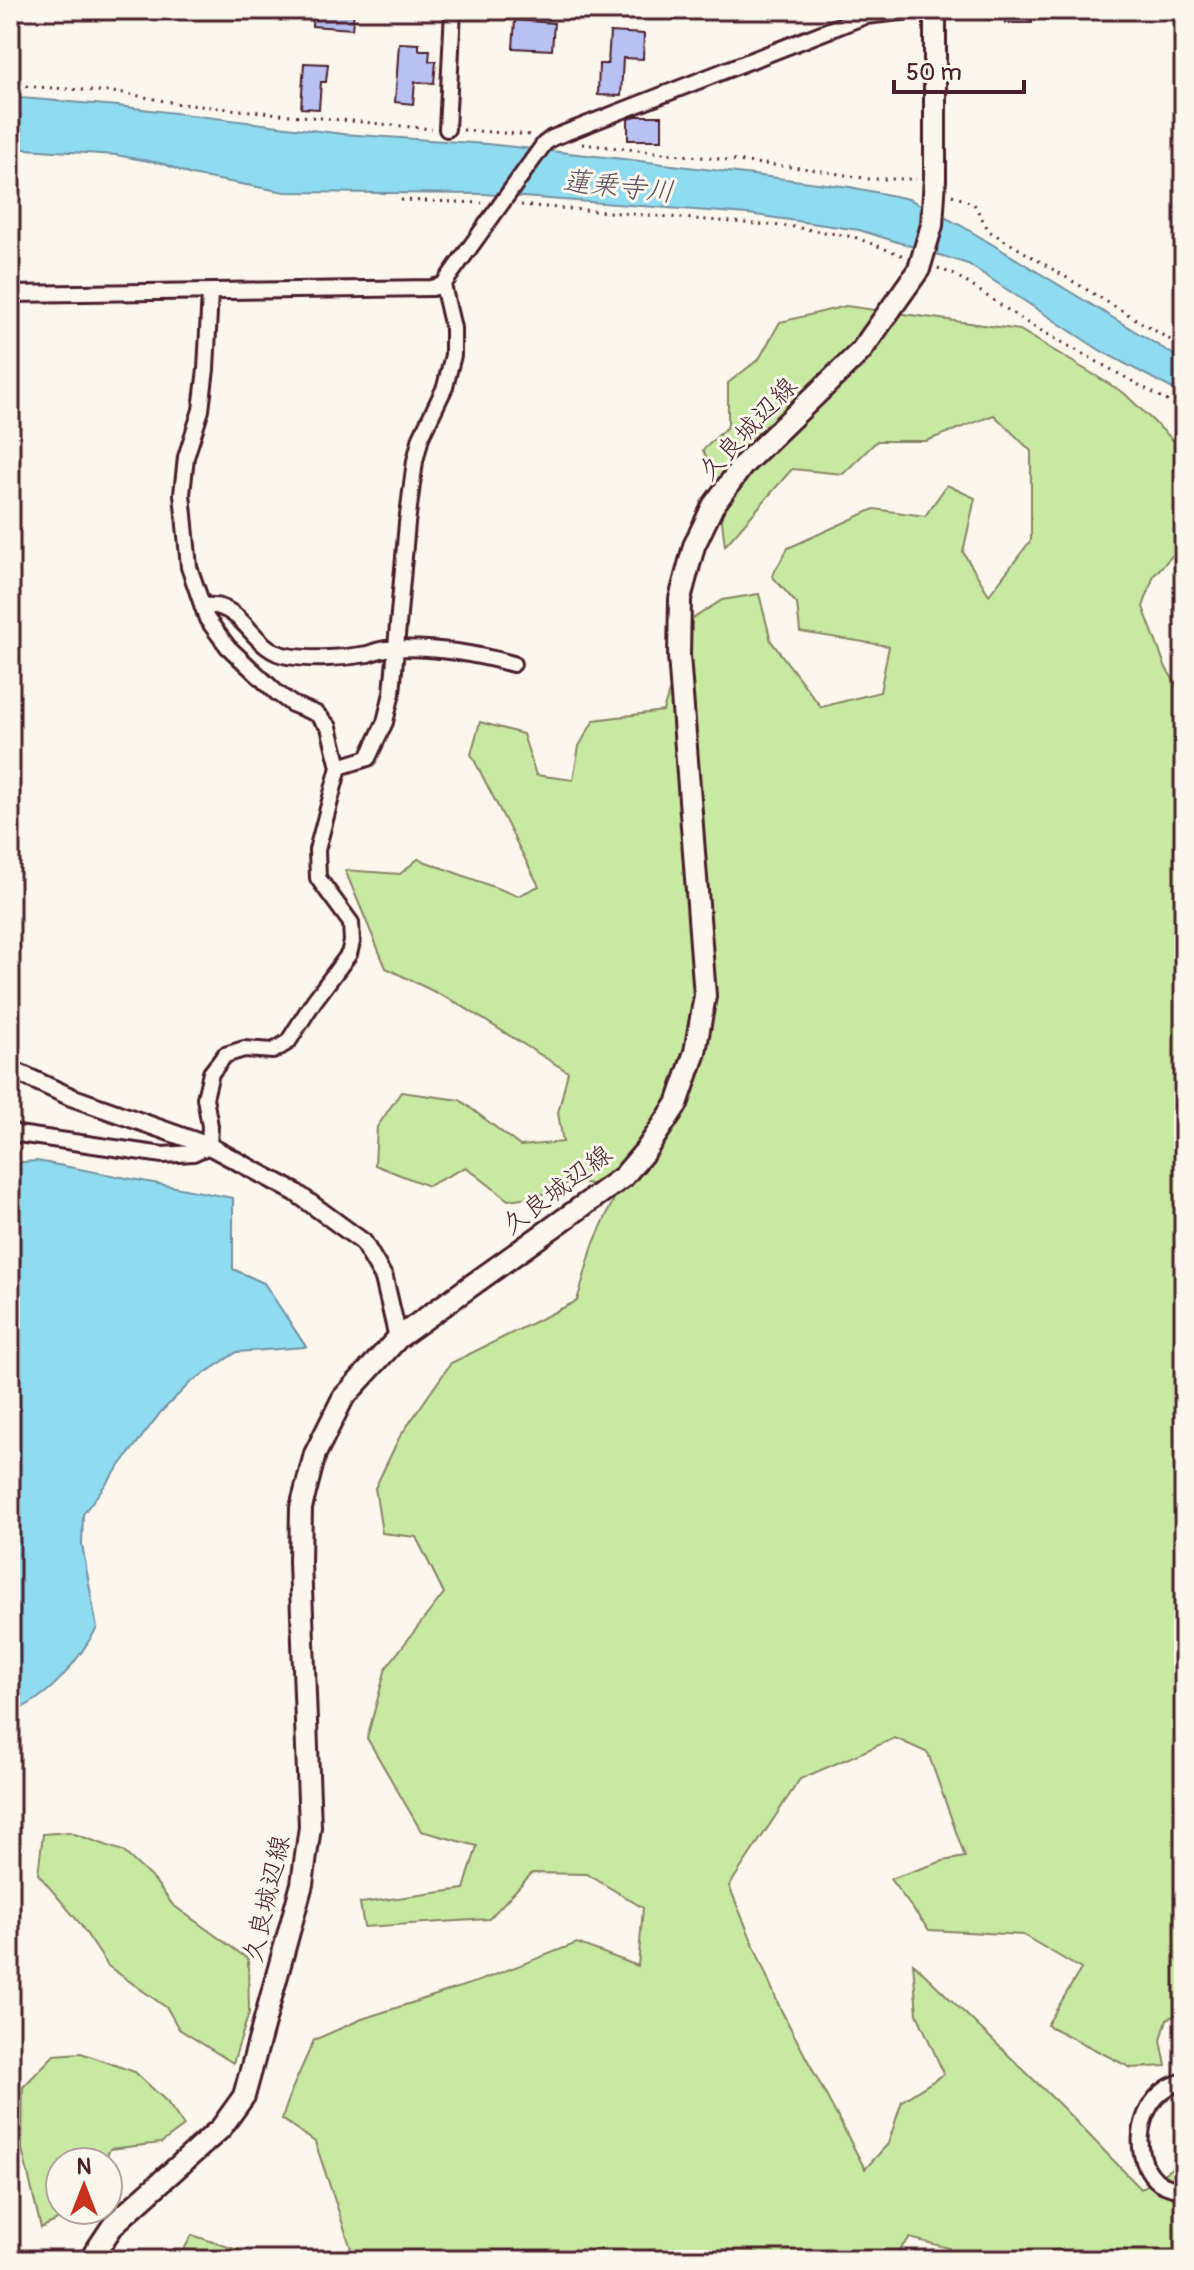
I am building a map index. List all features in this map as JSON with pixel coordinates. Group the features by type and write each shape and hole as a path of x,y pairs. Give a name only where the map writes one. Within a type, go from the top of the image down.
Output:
{"main road":[{"name":"久良城辺線","path":"90,2260 114,2224 221,2128 244,2096 302,1884 310,1827 300,1562 301,1508 315,1454 343,1398 398,1338 623,1177 646,1150 677,1104 695,1052 705,996 679,656 680,599 694,546 713,506 743,465 861,351 920,264 932,225 936,185 935,10"}],"street":[{"path":"447,129 453,10"},
{"path":"10,294 210,293 432,288 443,285 548,141 865,16 919,10"},
{"path":"339,767 368,758 385,722 392,693 415,461 421,437 445,387 453,355 453,328 443,285"},
{"path":"209,1146 210,1126 205,1098 211,1073 225,1055 244,1049 273,1051 288,1042 349,954 352,942 351,923 318,878 317,850 339,767 329,727 317,714 292,704 277,693 228,647 207,619 185,548 182,494 186,457 201,410 210,293"},
{"path":"202,606 219,606 238,619 262,645 285,656 323,657 397,649 459,652 513,664"},
{"path":"12,1074 209,1146 295,1192 363,1242 384,1278 398,1338"},
{"path":"10,1130 18,1134 163,1155 193,1153 209,1146"},
{"path":"1184,2081 1165,2089 1147,2110 1140,2135 1144,2165 1161,2184 1184,2191"}],"path":[{"path":"10,85 124,93 180,104 408,128 447,129 810,169 869,179 911,177 936,185 974,204 989,231 1184,348"},
{"path":"401,200 504,201 794,227 854,237 957,276 1029,324 1184,410"}],"green space":[{"path":"846,306 1020,330 1124,393 1175,442 1184,455 1184,543 1154,575 1143,607 1166,668 1184,696 1184,2011 1167,2019 1161,2040 1166,2066 1131,2068 1047,2025 1081,1969 1023,1935 929,1930 890,1879 965,1857 928,1753 895,1738 800,1779 729,1886 780,2008 865,2169 888,2144 902,2101 944,2074 917,2014 913,1963 1062,2107 1141,2189 1184,2160 1184,2260 949,2260 949,2248 910,2238 889,2260 355,2260 315,2142 282,2119 314,2040 362,2019 479,1981 577,1943 638,1966 643,1908 587,1874 532,1873 489,1919 364,1927 360,1903 464,1889 477,1846 421,1831 367,1738 386,1668 444,1593 416,1537 382,1533 375,1488 399,1438 451,1363 577,1301 593,1245 617,1192 576,1180 538,1196 508,1200 466,1167 428,1186 375,1165 377,1127 401,1092 460,1100 520,1146 563,1142 558,1113 568,1072 457,1003 386,968 345,870 400,874 418,859 518,896 539,886 471,754 480,722 523,734 536,775 573,780 579,746 594,720 663,711 673,679 669,634 722,600 759,594 771,641 821,707 880,692 889,646 800,632 797,604 772,576 788,548 874,509 925,516 947,485 975,498 963,552 989,595 1031,540 1031,451 994,415 926,441 877,441 843,474 792,469 725,546 718,487 703,450 728,426 728,383 759,359 780,322"},
{"path":"69,1832 123,1851 155,1881 173,1905 248,1959 249,2013 233,2063 179,2029 167,2008 108,1966 78,1921 38,1874 43,1834"},
{"path":"81,2053 135,2072 167,2102 184,2126 161,2143 124,2147 44,2146 45,2226 41,2228 22,2149 23,2087 54,2055"},
{"path":"192,2235 241,2251 247,2260 178,2260"}],"water":[{"name":"蓮乗寺川","path":"10,97 118,106 343,134 487,144 632,160 850,187 909,199 962,226 1184,361 1184,395 1101,351 968,264 859,230 748,214 484,194 285,192 191,175 164,164 116,155 10,148"},
{"path":"37,1161 233,1198 233,1269 264,1283 306,1347 237,1352 190,1383 161,1412 83,1514 82,1545 97,1628 71,1667 50,1689 25,1707 10,1713 10,1163"}],"building":[{"path":"313,10 354,10 352,29 312,26"},
{"path":"1005,10 1032,10 1032,23 1005,23"},
{"path":"515,20 554,23 552,50 513,48"},
{"path":"610,32 644,34 643,59 623,58 621,96 598,95 599,64 608,64"},
{"path":"399,43 419,44 419,50 430,50 429,61 436,61 434,83 415,82 413,104 395,102"},
{"path":"304,63 328,64 326,82 321,82 319,109 301,108"},
{"path":"662,116 662,140 628,140 628,119"}]}
